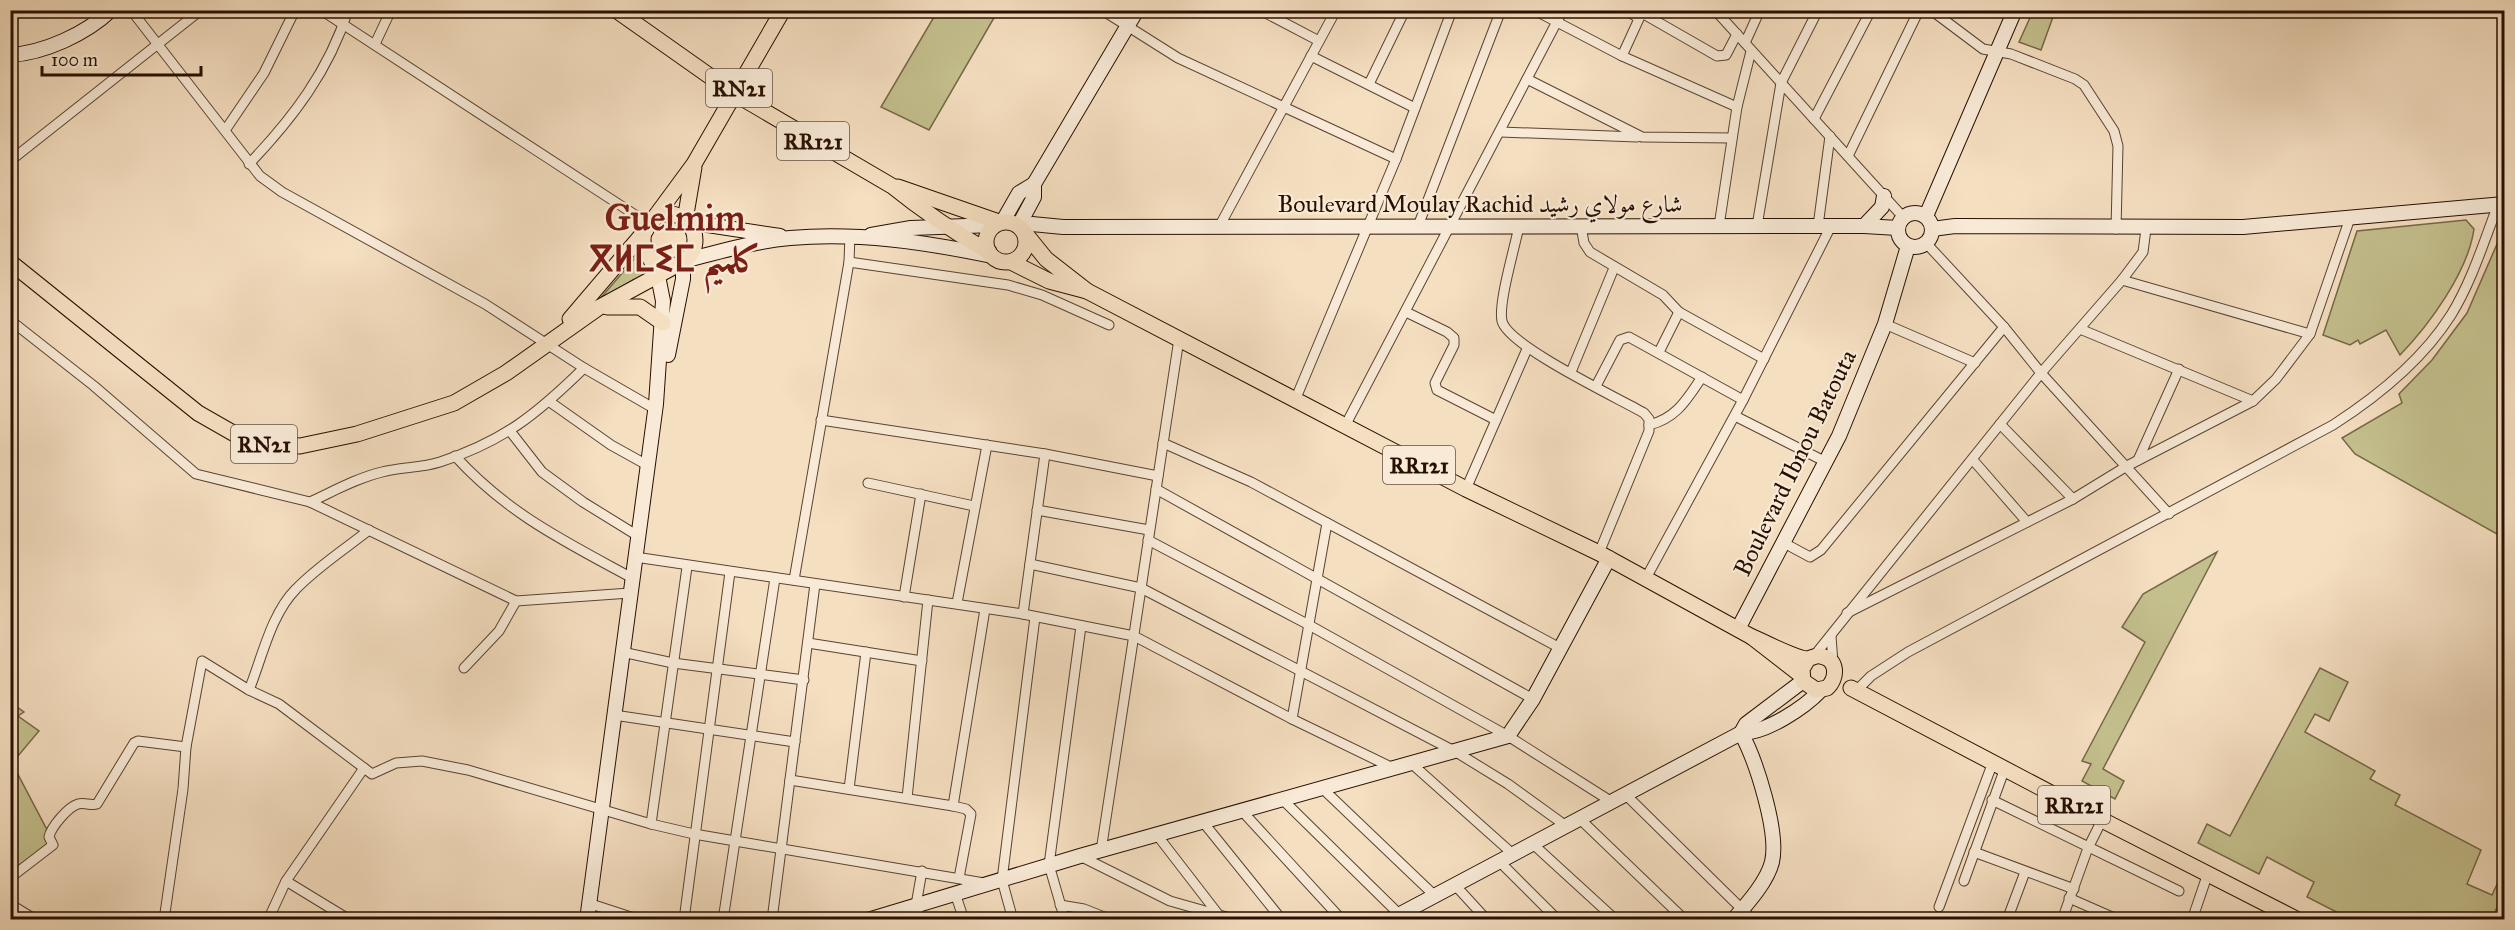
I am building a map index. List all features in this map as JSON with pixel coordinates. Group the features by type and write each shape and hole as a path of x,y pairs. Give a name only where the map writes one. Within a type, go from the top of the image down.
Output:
{"main road":[{"name":"RR121","path":"616,10 735,94 892,186 945,226 1000,261 1011,262 1049,281 1087,291"},
{"name":"RN21","path":"549,341 591,297 694,164 783,10"},
{"name":"RN21","path":"10,262 198,413 240,437 259,443 313,445 417,416 464,398 506,373 598,308 682,263 695,245 693,231 686,221 694,164"},
{"name":"RR121","path":"892,186 999,223 1025,235 1046,259 1087,291 1296,398 1466,489 1604,555 1646,578 1752,637 1811,688 1854,689"},
{"path":"682,263 658,264 649,256 643,243 649,225 668,214 686,221"},
{"path":"990,254 986,237 999,223"},
{"path":"1011,262 1021,256 1025,235"},
{"path":"598,308 639,307 663,323"},
{"name":"RR121","path":"1752,637 1811,658 1821,656 1854,689 2298,920"},
{"path":"1802,678 1811,658"},
{"path":"1824,689 1835,678 1834,667"}],"street":[{"path":"10,55 38,51 87,28 111,10"},
{"path":"131,10 226,129 249,164 282,192 485,304 549,341 584,368 655,406"},
{"path":"10,161 201,10"},
{"path":"226,129 264,73 295,10"},
{"path":"321,10 649,225"},
{"path":"249,164 312,91 344,24 348,10"},
{"path":"375,44 391,10"},
{"path":"1102,10 1178,58 1237,88 1285,106 1396,159"},
{"path":"1025,235 1034,184 1137,10"},
{"path":"1260,10 1319,41"},
{"path":"1219,227 1336,10"},
{"path":"1369,84 1405,10"},
{"path":"1296,398 1366,226 1396,159 1452,10"},
{"path":"1418,226 1502,10"},
{"path":"1534,10 1622,56 1737,107"},
{"path":"1345,426 1563,10"},
{"path":"1625,10 1641,14 1717,56 1726,55 1737,34"},
{"path":"1715,10 1884,196 1900,223 1900,239 1908,246 1917,247 1926,243"},
{"path":"1719,226 1748,47 1760,10"},
{"path":"1757,226 1781,83 1818,10"},
{"path":"1814,119 1871,10"},
{"path":"1848,156 1919,10"},
{"path":"1931,10 1983,49 2011,54 2076,79 2084,85 2114,131 2118,146 2116,229"},
{"path":"1926,243 1929,222 1996,53 2016,10"},
{"path":"1622,56 1641,14"},
{"path":"1311,57 1415,108"},
{"path":"1527,79 1642,137"},
{"path":"1501,132 1732,138"},
{"path":"1646,578 1764,359 1825,226 1830,136"},
{"path":"871,235 886,231 999,223 1022,190 1034,184"},
{"path":"1864,226 1878,214 1884,196"},
{"path":"1032,202 1032,212 1042,224"},
{"path":"1854,689 1908,652 2333,425 2373,399 2399,376 2451,316 2501,204 2243,227 2116,229 1966,226 1929,222 1914,213 1900,223"},
{"path":"1848,613 2073,499 2138,460 2253,401 2277,379 2310,334 2350,218"},
{"path":"686,221 788,238"},
{"name":"Boulevard Moulay Rachid شارع مولاي رشيد","path":"1025,235 1042,224 1063,227 1219,227 1864,226 1900,223"},
{"path":"868,920 1080,856 1508,736 1533,699 1604,555 1649,425 1649,419 1644,413 1527,349 1506,330 1502,322 1502,310 1519,226"},
{"path":"1581,226 1586,248 1614,268 1663,295 1679,312 1764,359"},
{"name":"Boulevard Moulay Rachid شارع مولاي رشيد","path":"1025,235 1063,227"},
{"path":"1811,658 2041,373 2122,280 2143,252 2146,229"},
{"path":"794,580 849,262 850,235"},
{"path":"655,406 681,288 682,263 788,238 850,235 871,235 990,254"},
{"path":"1926,243 2004,327 2041,373 2169,514"},
{"name":"Boulevard Ibnou Batouta","path":"1738,629 1826,462 1886,324 1908,246"},
{"path":"586,920 655,406 663,323 663,301 658,276 649,256"},
{"path":"849,262 1008,285 1042,295 1109,326"},
{"path":"1571,372 1614,268"},
{"path":"2122,280 2310,334"},
{"path":"1406,312 1448,332 1454,338 1454,345 1435,383 1437,390 1496,420"},
{"path":"1659,352 1679,312"},
{"path":"10,320 94,386 196,474 310,502 516,601 630,593"},
{"path":"1886,324 1975,363"},
{"path":"1784,543 1810,557 1821,550 2004,327"},
{"path":"2080,329 2253,401"},
{"path":"1596,386 1623,338 1636,339 1743,400"},
{"path":"1101,851 1179,339"},
{"path":"1466,489 1527,349"},
{"path":"310,502 383,472 423,467 455,456 510,431 550,402 584,368"},
{"path":"2138,460 2179,369"},
{"path":"1649,425 1666,420 1680,410 1702,377"},
{"path":"550,402 611,445 647,465"},
{"path":"1735,416 1826,462"},
{"path":"821,420 1045,454 1158,476"},
{"path":"2000,424 2073,499"},
{"path":"510,431 542,472 583,502 638,536"},
{"path":"1163,443 1251,482 1560,648"},
{"path":"957,603 987,445"},
{"path":"1023,614 1045,454"},
{"path":"455,456 478,481 513,510 632,578"},
{"path":"1972,460 2027,522"},
{"path":"868,483 974,506"},
{"path":"1156,489 1533,699"},
{"path":"904,597 921,494"},
{"path":"1037,510 1149,530"},
{"path":"1292,719 1328,523"},
{"path":"249,690 277,618 296,589 369,530"},
{"path":"1148,540 1309,625 1508,736 1612,802"},
{"path":"635,557 687,567 957,603 1134,636 1292,719 1396,769"},
{"path":"1030,564 1141,588 1229,632 1300,673 1456,752 1508,784 1566,826"},
{"path":"651,824 687,567"},
{"path":"684,920 730,572"},
{"path":"723,920 775,578"},
{"path":"772,920 815,584"},
{"path":"907,798 928,600"},
{"path":"464,668 499,631 516,601"},
{"path":"953,806 985,609"},
{"path":"1014,920 996,882 1035,617"},
{"path":"1065,920 1049,866 1081,626"},
{"path":"1831,636 1834,667"},
{"path":"808,643 922,661"},
{"path":"622,652 673,663 804,680"},
{"path":"849,789 866,652"},
{"path":"164,920 183,789 186,747 202,661 249,690 279,704 364,768 377,773 396,764 422,761 468,770 601,807 651,824 694,834 959,878 996,882"},
{"path":"1741,733 1746,724 1802,678"},
{"path":"1283,800 1394,917 1534,845 1741,733 1756,731 1793,712 1824,689"},
{"path":"614,715 795,742"},
{"path":"1737,915 1766,875 1773,852 1771,829 1758,773 1741,733"},
{"path":"10,878 53,845 49,834 51,829 73,806 82,803 97,804 134,743 138,741 186,747"},
{"path":"1412,764 1514,855"},
{"path":"1964,881 1992,800 1999,765"},
{"path":"1939,908 1999,765"},
{"path":"268,920 286,881 364,768"},
{"path":"790,780 966,809 971,814 959,878"},
{"path":"1323,789 1434,896"},
{"path":"1626,795 1737,915 1754,920"},
{"path":"1992,800 2179,891"},
{"path":"1242,811 1342,920"},
{"path":"1580,819 1684,920"},
{"path":"2062,920 2088,848 2102,820"},
{"path":"1203,822 1282,920"},
{"path":"1157,835 1218,914"},
{"path":"1534,845 1616,920"},
{"path":"1974,852 2074,889"},
{"path":"1080,856 1170,901 1237,920"},
{"path":"1500,862 1558,920"},
{"path":"920,920 916,904 922,871"},
{"path":"2007,920 2025,872"},
{"path":"2192,920 2208,873"},
{"path":"286,881 350,920"},
{"path":"1455,885 1487,920"},
{"path":"956,893 964,920"},
{"path":"2069,898 2119,920"},
{"path":"588,903 640,920"},
{"path":"10,904 36,920"},
{"path":"1060,905 1084,909 1112,920"}],"shaded area":[{"path":"938,10 998,11 929,130 881,107"},
{"path":"2033,11 2046,11 2053,17 2041,50 2019,42"},
{"path":"2466,220 2474,229 2464,263 2456,280 2435,313 2400,355 2386,330 2360,344 2358,340 2350,345 2323,335 2357,231"},
{"path":"2504,228 2504,538 2355,454 2342,438 2402,403 2399,394 2432,360 2467,313"},
{"path":"643,249 653,272 633,280 592,308"},
{"path":"2217,552 2103,769 2124,781 2115,799 2082,781 2091,764 2082,761 2145,642 2122,627 2143,594"},
{"path":"2320,668 2348,682 2329,721 2315,714 2305,732 2375,771 2370,779 2400,795 2395,805 2481,850 2467,884 2492,895 2504,869 2504,890 2492,919 2350,919 2307,897 2314,882 2267,857 2259,874 2198,843 2207,824 2230,836"},
{"path":"10,702 24,712 18,716 39,731 12,763 55,845 11,871"}],"district":[{"name":"Guelmim ⴳⵍⵎⵉⵎ كلميم","path":"675,238"}]}
